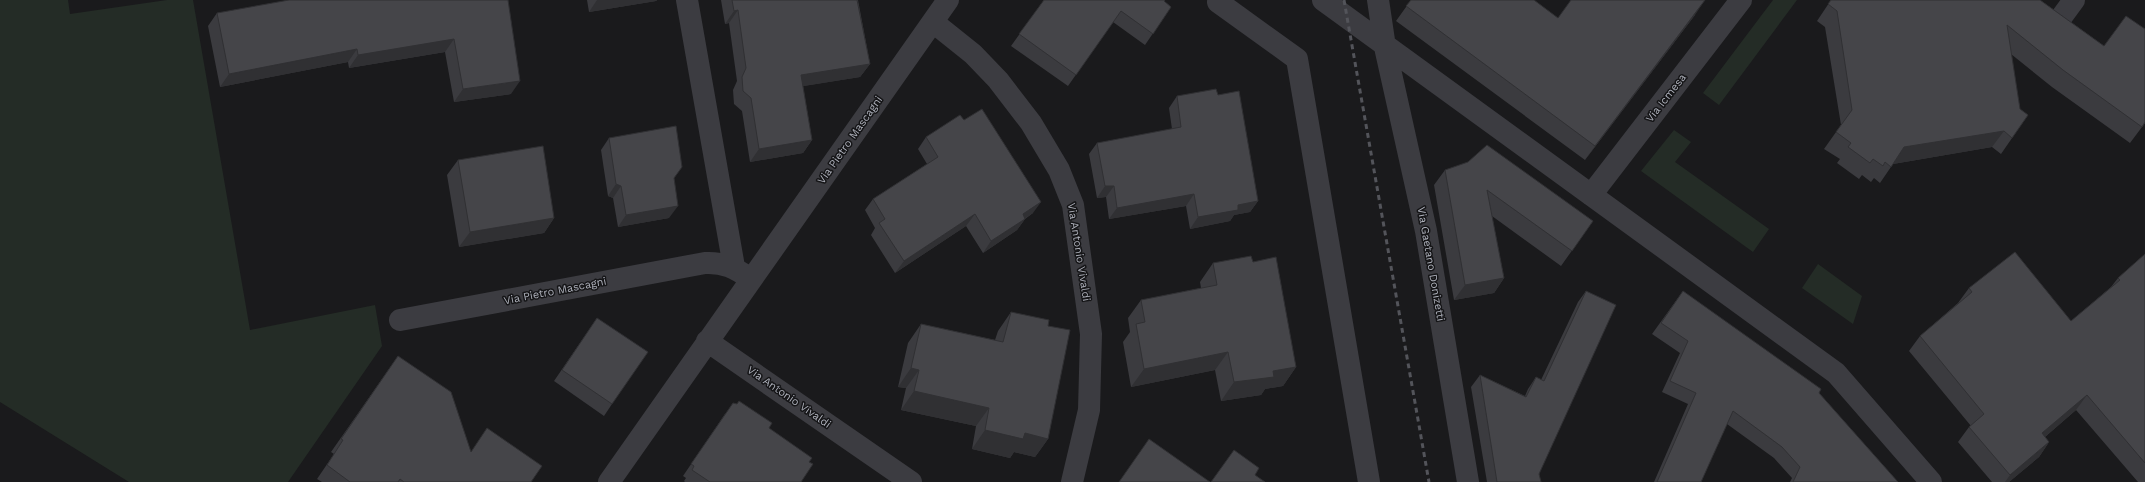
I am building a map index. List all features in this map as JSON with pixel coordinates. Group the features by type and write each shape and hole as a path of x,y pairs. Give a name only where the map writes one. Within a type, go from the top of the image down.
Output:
{"street":[{"path":"687,0 742,273"},
{"name":"Via Pietro Mascagni","path":"609,482 707,341 742,273 933,22 948,0"},
{"path":"1323,0 1385,47 1836,373 1931,482"},
{"name":"Via Gaetano Donizetti","path":"1378,0 1385,47 1426,231 1468,482"},
{"name":"Via Icmesa","path":"1591,195 1742,0"},
{"path":"1218,2 1297,59 1369,482"},
{"name":"Via Antonio Vivaldi","path":"933,22 973,54 998,80 1030,123 1059,170 1073,205 1091,334 1090,410 1072,482"},
{"name":"Via Pietro Mascagni","path":"400,320 705,263 724,264 742,273"},
{"name":"Via Antonio Vivaldi","path":"707,341 911,482"}],"shaded area":[{"path":"0,0 68,0 70,14 167,0 193,0 250,330 375,305 382,346 288,482 129,482 0,402"},
{"path":"1773,0 1797,0 1719,105 1703,93"},
{"path":"1674,130 1691,142 1675,162 1769,229 1753,252 1641,171"},
{"path":"1818,264 1862,296 1853,324 1802,288"}],"building":[{"path":"289,0 508,0 520,81 463,89 454,39 358,55 357,49 229,74 217,13"},
{"path":"732,0 857,0 870,64 801,75 812,140 759,149 751,98 743,91 742,77 746,68 738,10 734,11"},
{"path":"1044,0 1165,0 1164,1 1171,7 1153,34 1121,11 1076,75 1019,34"},
{"path":"1411,0 1534,0 1558,18 1571,0 1705,0 1595,146 1406,6"},
{"path":"1831,0 2040,0 2104,46 2126,16 2145,29 2145,122 2142,127 2063,70 2007,25 2020,109 2028,115 2012,138 2004,131 1904,147 1891,167 1885,162 1883,166 1873,159 1870,163 1848,147 1851,143 1836,132 1852,110 1837,11 1828,4"},
{"path":"1216,89 1218,95 1239,91 1258,201 1238,205 1238,210 1198,217 1194,194 1117,208 1114,186 1105,186 1097,143 1181,127 1177,96"},
{"path":"982,109 1041,202 1023,214 1025,219 991,241 975,214 904,261 879,223 885,219 873,199 938,157 926,137 960,115 964,120"},
{"path":"676,126 682,167 674,178 678,206 626,215 621,186 616,184 609,138"},
{"path":"1487,145 1593,221 1572,251 1487,190 1504,278 1465,285 1445,170 1468,162"},
{"path":"543,146 554,218 470,232 458,160"},
{"path":"2015,252 2071,321 2120,280 2118,278 2145,254 2145,463 2087,395 2042,433 2049,442 2010,475 1969,427 1984,414 1920,336 1972,292 1969,288"},
{"path":"1251,256 1253,262 1276,257 1296,367 1273,371 1274,377 1234,382 1228,352 1144,369 1136,324 1145,322 1141,300 1217,285 1213,263"},
{"path":"1586,291 1616,305 1539,474 1541,482 1497,482 1480,375 1526,397 1536,377 1544,381"},
{"path":"1683,291 1821,389 1819,393 1898,482 1793,482 1800,467 1782,447 1733,411 1701,482 1657,482 1696,393 1670,381 1688,341 1661,323"},
{"path":"1011,312 1049,320 1048,326 1070,330 1048,439 1025,433 1023,439 985,430 989,408 914,391 919,370 911,368 921,324 1003,342"},
{"path":"597,318 648,352 612,404 562,370"},
{"path":"398,356 451,392 471,452 487,428 542,466 531,482 404,482 400,479 398,482 350,482 327,465 343,440 341,439"},
{"path":"739,401 772,423 769,428 812,458 809,462 813,464 801,482 710,482 692,470 694,466 691,464 733,403 737,404"},
{"path":"1149,439 1210,482 1119,482"},
{"path":"1234,450 1259,468 1255,475 1265,482 1211,482"}],"railway":[{"path":"1344,0 1429,482"}]}
